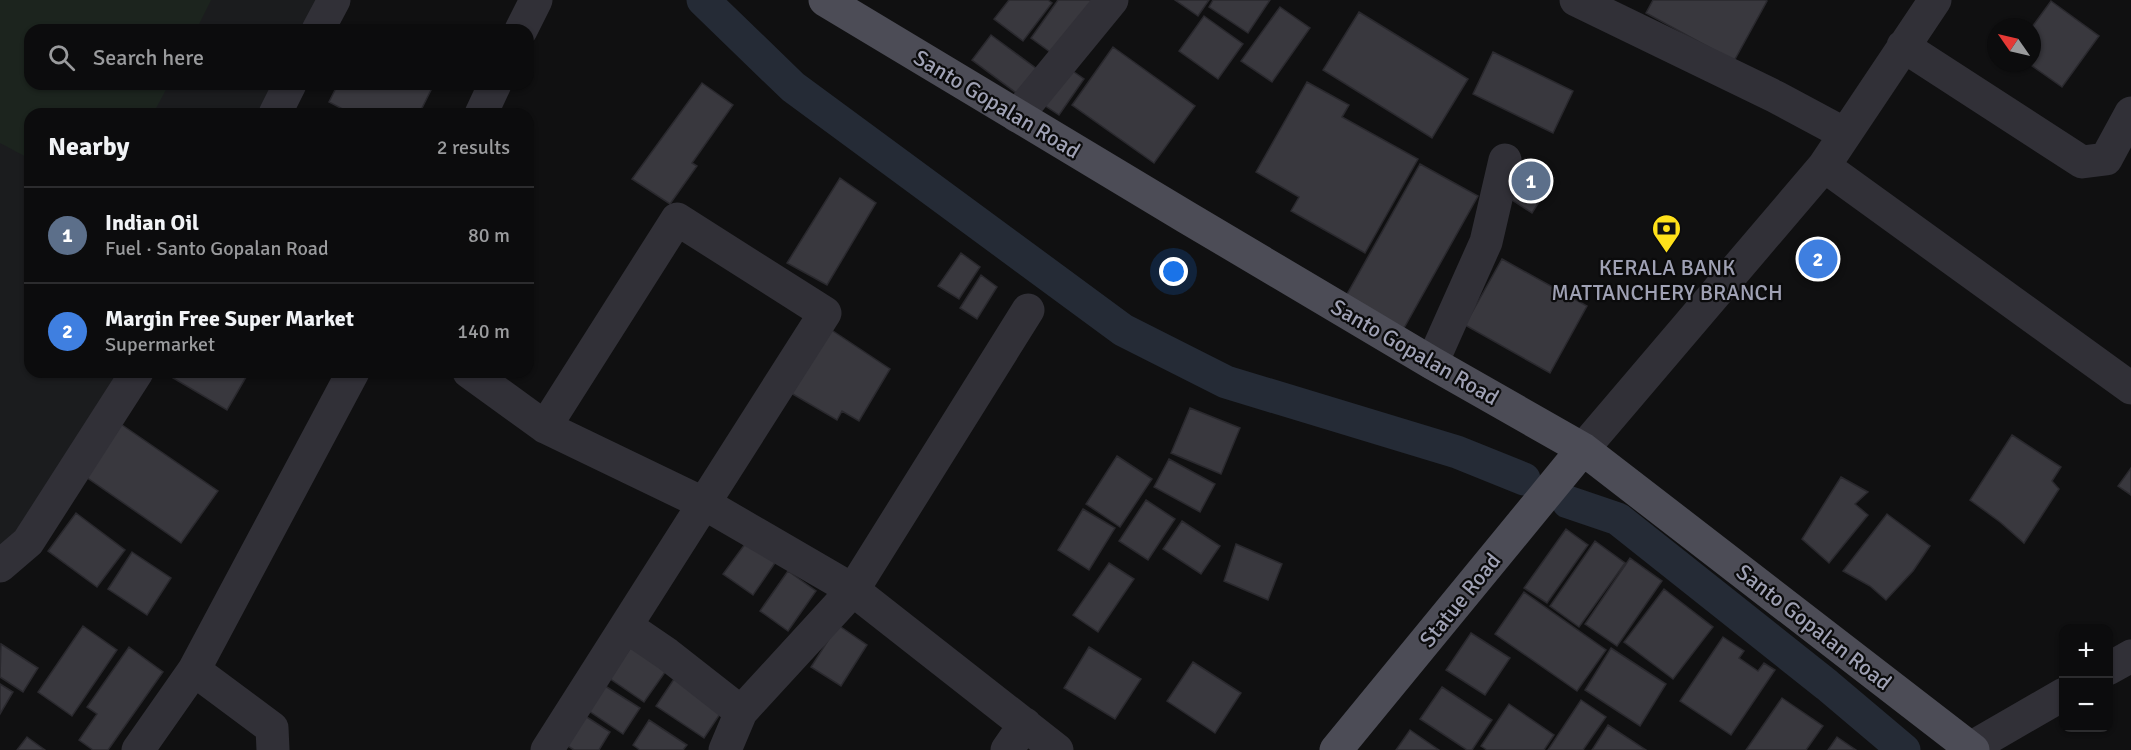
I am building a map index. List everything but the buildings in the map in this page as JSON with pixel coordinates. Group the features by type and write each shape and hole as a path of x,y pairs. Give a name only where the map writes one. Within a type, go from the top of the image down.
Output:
{"main road":[{"name":"Santo Gopalan Road","path":"825,0 1432,363 1583,449 1970,749"},
{"name":"Statue Road","path":"1336,750 1583,449"}],"street":[{"path":"321,24 334,0"},
{"path":"524,24 536,0"},
{"path":"1017,116 1112,0"},
{"path":"1576,0 1622,9 1845,134"},
{"path":"1583,449 1824,166 1935,0"},
{"path":"1903,46 2082,162 2106,159 2131,113"},
{"path":"278,108 287,90"},
{"path":"484,108 492,90"},
{"path":"1432,363 1486,242 1505,160"},
{"path":"1824,166 2131,388"},
{"path":"545,427 677,219 825,313 547,750"},
{"path":"725,750 741,712 853,590 1028,310"},
{"path":"0,566 28,542 132,378"},
{"path":"138,750 194,670 350,378"},
{"path":"477,378 545,427 705,504 853,590 1016,737 1058,750"},
{"path":"626,626 667,654 741,712"},
{"path":"2113,667 2131,656"},
{"path":"194,670 272,728 273,750"},
{"path":"1970,749 2059,697"}],"shaded area":[{"path":"0,0 323,0 310,24 24,24 24,90 277,90 267,108 24,108 24,378 119,378 0,559"},
{"path":"0,0 211,0 199,24 24,24 24,90 166,90 156,108 24,108 24,156 0,143"}],"waterway":[{"path":"703,0 793,87 1123,330 1226,382 1457,452 1524,479"},
{"path":"1568,502 1618,519 1827,685 1904,750"}],"place":[{"name":"Indian Oil","path":"1531,181"},
{"name":"KERALA BANK MATTANCHERY BRANCH","path":"1667,254"},
{"name":"Margin Free Super Market","path":"1818,259"}]}
